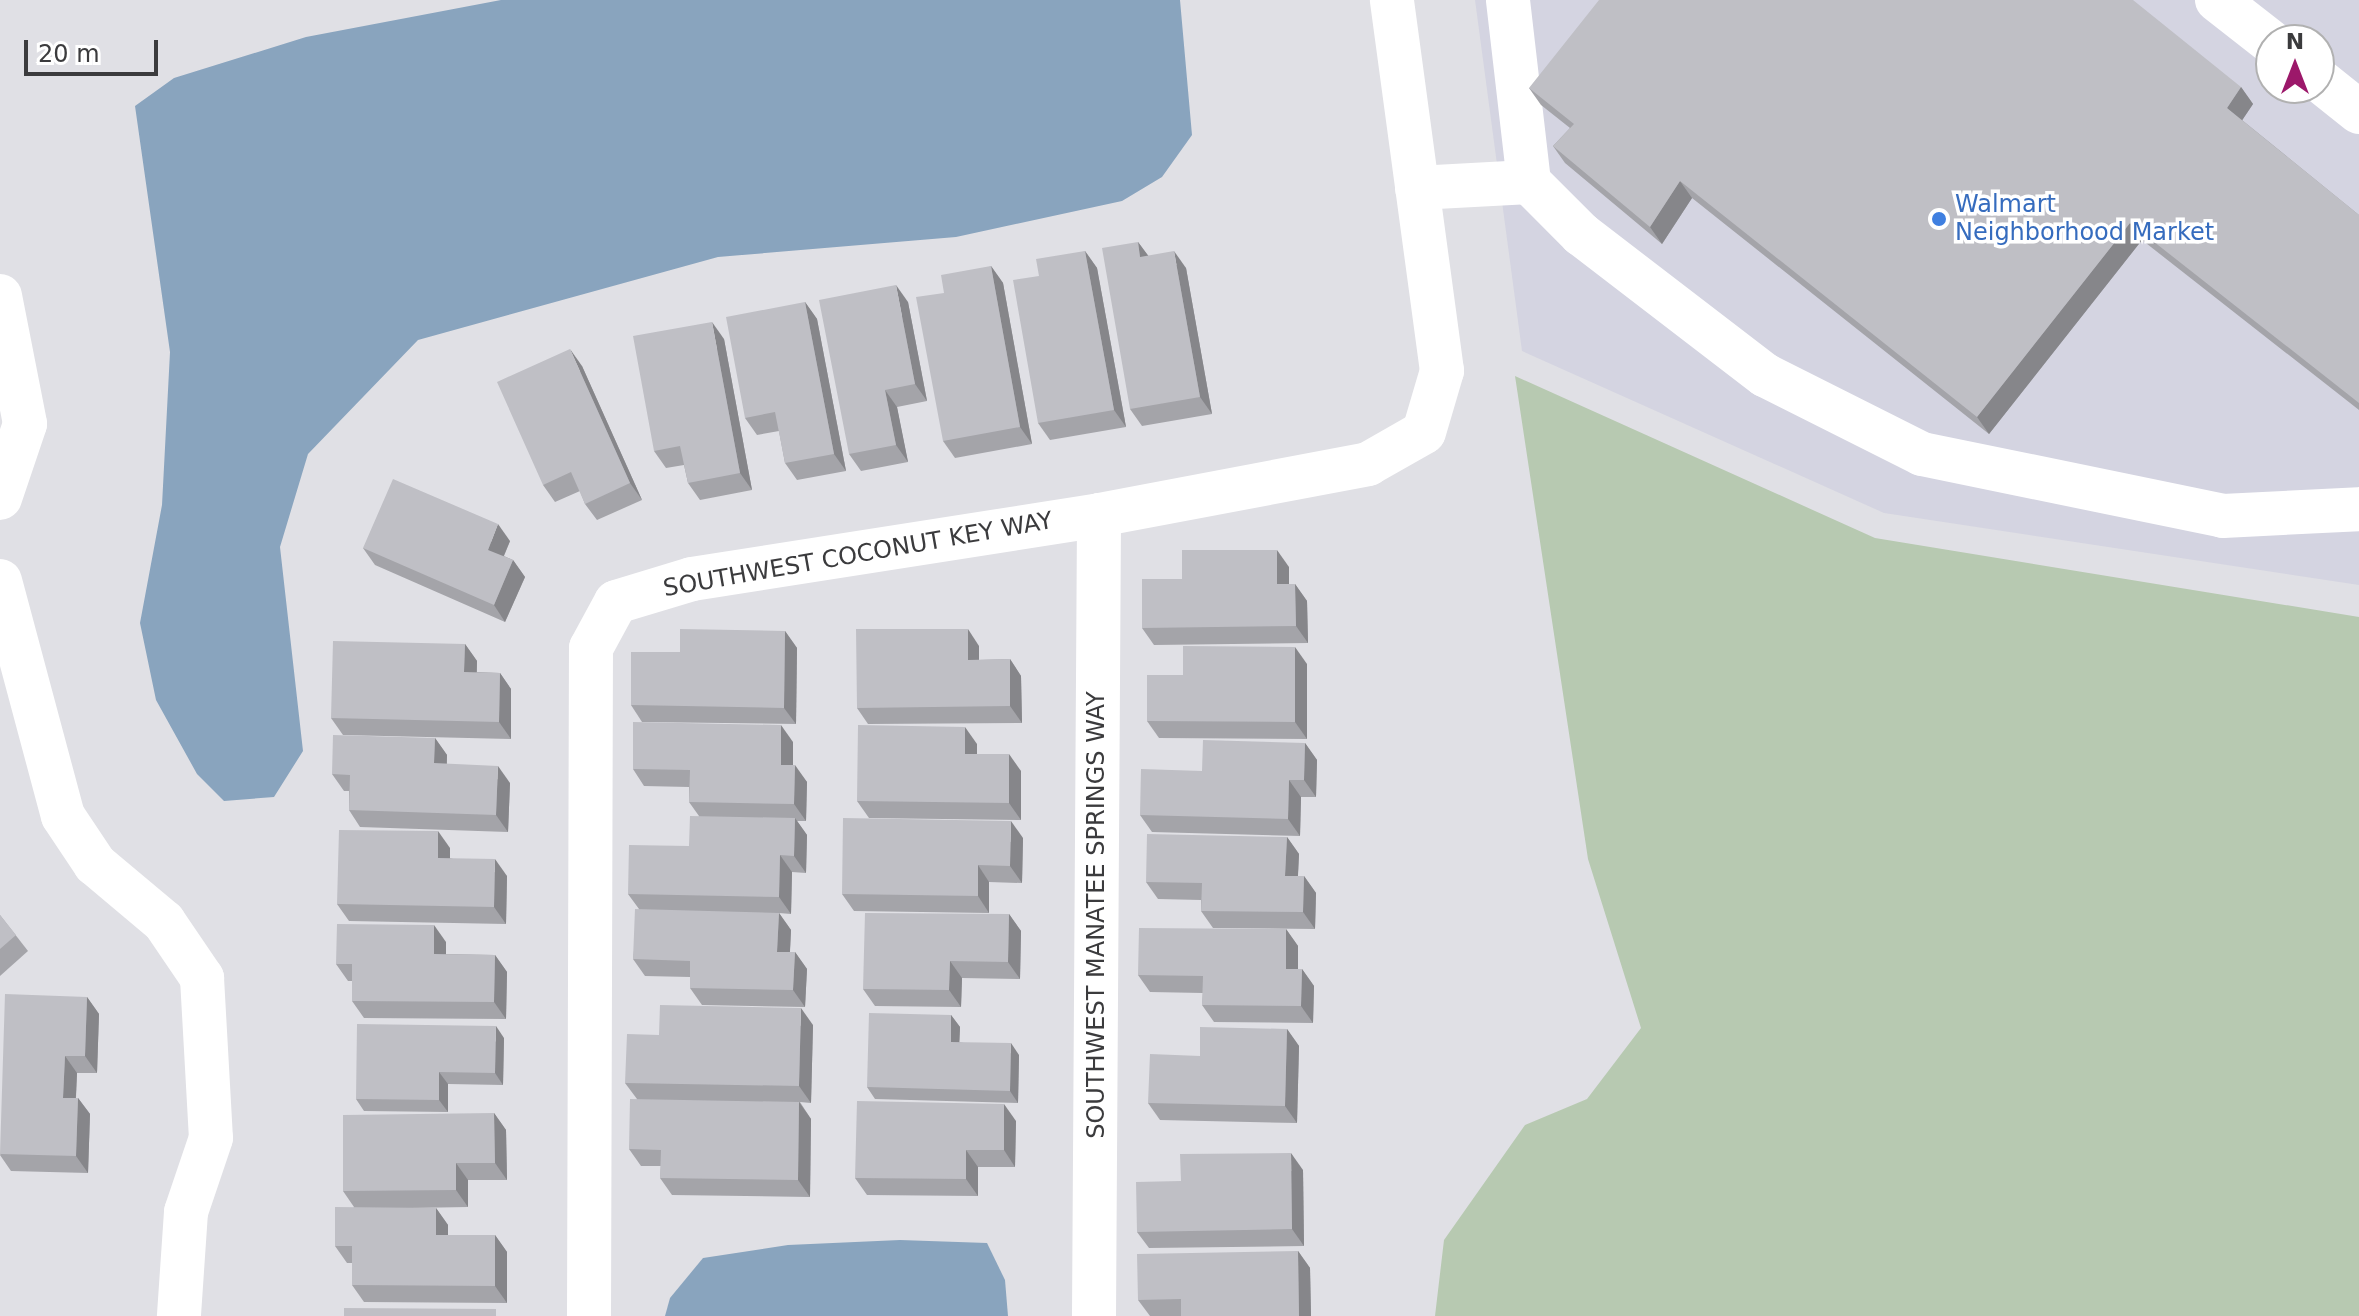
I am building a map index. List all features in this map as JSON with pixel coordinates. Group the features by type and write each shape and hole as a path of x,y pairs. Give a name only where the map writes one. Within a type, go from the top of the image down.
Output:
{"street":[{"path":"1392,0 1417,188 1529,182"},
{"path":"1508,0 1529,182 1581,234 1765,375 1922,454 2223,516 2359,509"},
{"path":"2217,0 2255,30"},
{"path":"2335,93 2359,112"},
{"name":"SOUTHWEST COCONUT KEY WAY","path":"589,1316 591,648 616,602 692,579 1099,515 1368,464 1424,432 1442,371 1417,188"},
{"path":"0,296 25,424 0,498"},
{"name":"SOUTHWEST MANATEE SPRINGS WAY","path":"1094,1316 1099,515"},
{"path":"0,581 63,816 95,864 164,922 202,978 211,1138 186,1212 179,1316"}],"shaded area":[{"path":"1475,0 2359,0 2359,585 1884,513 1522,351"}],"green space":[{"path":"1515,376 1875,538 2359,617 2359,1316 1435,1316 1444,1240 1525,1125 1587,1099 1641,1028 1588,859"}],"water":[{"path":"501,0 1180,0 1192,135 1162,177 1122,201 956,237 718,257 418,340 308,454 280,547 303,751 274,797 224,801 197,774 156,700 140,623 162,505 170,352 135,106 174,78 306,37"},
{"path":"900,1240 987,1243 1005,1280 1008,1316 665,1316 670,1298 703,1258 788,1245"}],"building":[{"name":"Walmart Neighborhood Market","path":"1599,0 2133,0 2241,87 2227,108 2359,215 2359,403 2130,223 1977,417 1680,181 1650,227 1553,146 1574,124 1529,88"},
{"path":"1138,242 1140,257 1174,251 1200,397 1130,409 1102,248"},
{"path":"1085,251 1114,410 1038,423 1013,280 1039,276 1036,259"},
{"path":"991,266 1020,427 943,441 916,297 944,293 941,275"},
{"path":"896,285 915,384 885,390 896,445 849,454 819,300"},
{"path":"805,302 834,454 785,463 775,412 745,418 726,317"},
{"path":"712,322 740,473 688,483 680,446 654,451 633,336"},
{"path":"570,349 630,483 585,504 571,472 543,485 497,382"},
{"path":"393,479 498,524 488,550 513,560 494,605 363,548"},
{"path":"1182,550 1277,550 1277,584 1295,584 1296,626 1142,628 1142,579 1182,579"},
{"path":"680,629 785,631 784,708 631,705 631,652 680,652"},
{"path":"856,629 968,629 968,660 1010,659 1010,706 857,708"},
{"path":"333,641 465,644 464,672 500,673 499,722 331,718"},
{"path":"1183,646 1295,647 1295,722 1147,721 1147,675 1183,675"},
{"path":"633,722 781,725 781,765 795,765 794,804 689,802 690,770 633,769"},
{"path":"858,725 965,727 965,754 1009,754 1009,803 857,801"},
{"path":"333,735 435,738 434,763 498,766 496,815 349,810 350,775 332,774"},
{"path":"1203,740 1305,743 1304,780 1289,780 1288,819 1140,815 1141,769 1202,771"},
{"path":"690,816 795,818 794,856 780,855 779,897 628,894 629,845 689,846"},
{"path":"843,818 1011,821 1010,866 978,865 978,896 842,894"},
{"path":"339,830 438,831 438,858 495,859 494,907 337,904"},
{"path":"1147,834 1287,837 1285,876 1304,876 1303,912 1201,911 1202,883 1146,882"},
{"path":"635,909 779,913 777,952 795,952 793,990 690,988 690,961 633,959"},
{"path":"865,913 1009,914 1008,962 950,961 949,990 863,989"},
{"path":"0,915 16,935 0,949"},
{"path":"337,924 434,925 434,954 495,955 494,1002 352,1001 352,964 336,964"},
{"path":"1139,928 1286,929 1286,969 1302,969 1301,1006 1202,1005 1203,976 1138,975"},
{"path":"5,994 87,997 85,1056 65,1056 63,1098 78,1098 76,1156 0,1154"},
{"path":"660,1005 801,1008 799,1086 625,1083 627,1034 659,1035"},
{"path":"869,1013 951,1015 951,1042 1011,1043 1010,1091 867,1087"},
{"path":"357,1024 496,1026 495,1073 439,1072 439,1100 356,1099"},
{"path":"1200,1027 1287,1029 1285,1106 1148,1103 1150,1054 1200,1056"},
{"path":"630,1099 799,1102 798,1180 660,1178 661,1150 629,1149"},
{"path":"857,1101 1004,1104 1004,1150 966,1150 966,1179 855,1178"},
{"path":"494,1113 495,1163 456,1163 456,1190 343,1191 343,1115"},
{"path":"1291,1153 1292,1229 1137,1232 1136,1182 1181,1181 1180,1154"},
{"path":"335,1207 436,1208 436,1235 495,1235 495,1286 352,1285 352,1246 335,1246"},
{"path":"1298,1251 1299,1316 1181,1316 1181,1299 1138,1300 1137,1254"},
{"path":"344,1308 496,1309 496,1316 344,1316"}],"place":[{"name":"Walmart Neighborhood Market","path":"1939,219"}]}
